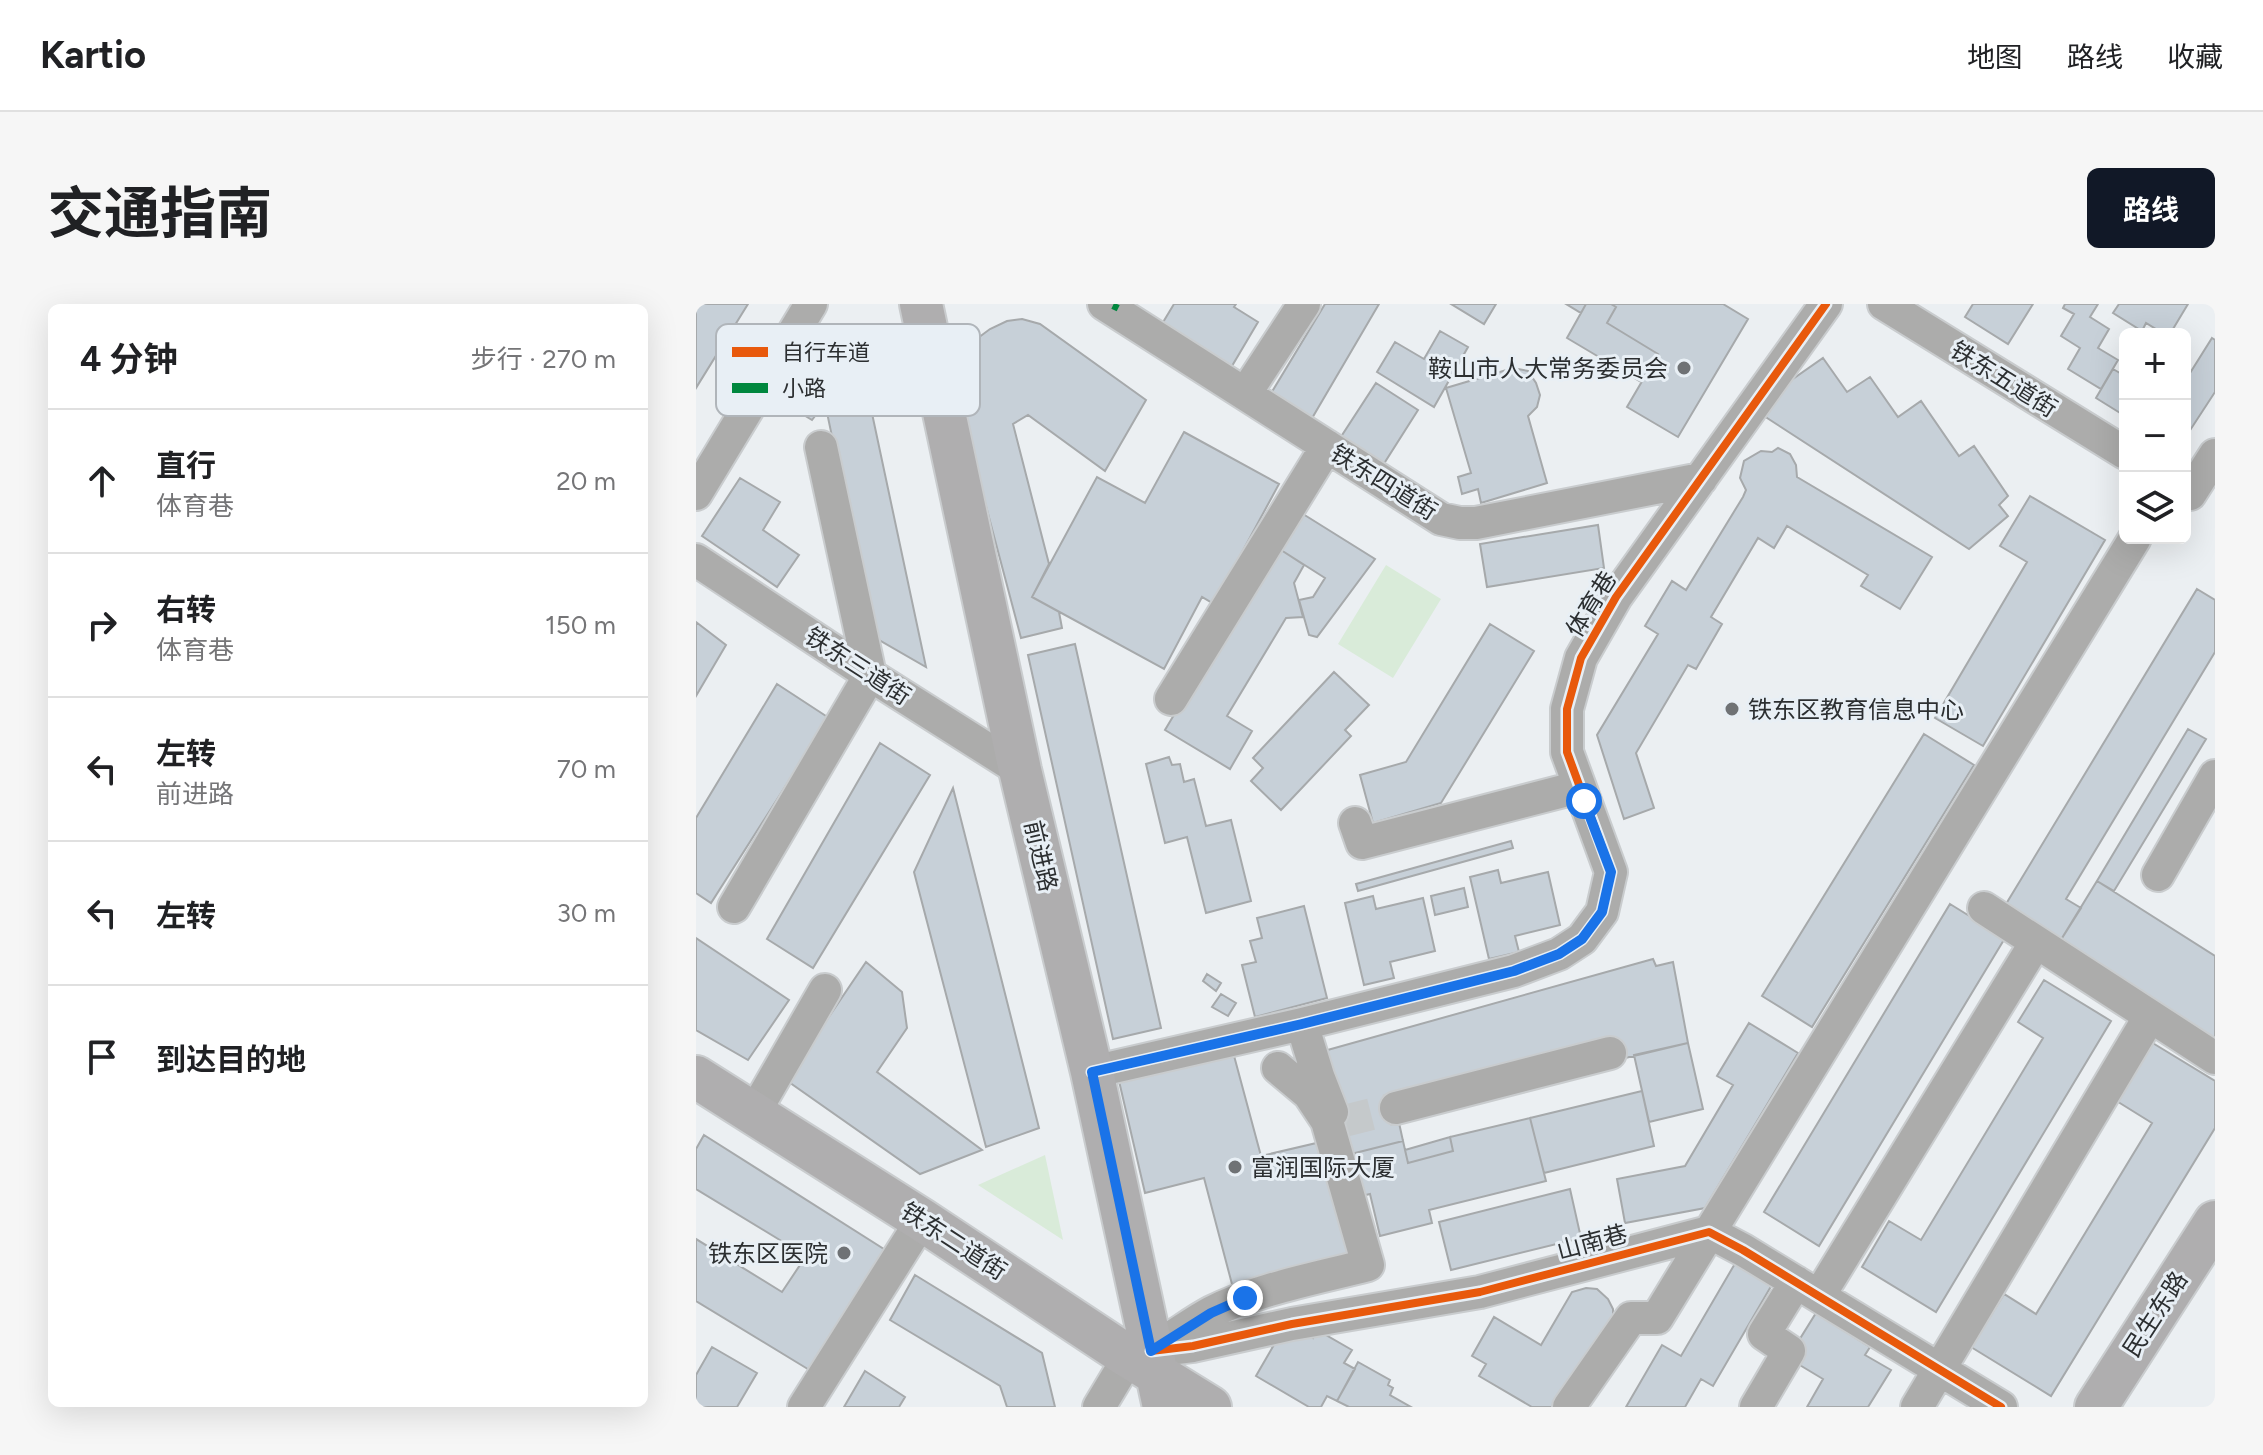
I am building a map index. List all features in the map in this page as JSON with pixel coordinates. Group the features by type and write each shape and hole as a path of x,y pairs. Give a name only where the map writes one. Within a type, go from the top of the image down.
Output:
{"main road":[{"name":"前进路","path":"921,304 925,324"},
{"name":"前进路","path":"945,416 1020,770 1092,1072 1150,1372"},
{"name":"铁东二道街","path":"701,1091 754,1113 922,1220 1150,1372 1210,1407"},
{"name":"民生东路","path":"2096,1407 2215,1222"}],"street":[{"path":"799,324 811,304"},
{"name":"铁东四道街","path":"1104,304 1441,519 1476,523 1701,479"},
{"path":"1245,394 1304,304"},
{"name":"体育巷","path":"1092,1072 1514,971 1559,954 1582,939 1602,912 1611,872 1567,752 1567,709 1581,658 1616,597 1826,304"},
{"name":"铁东五道街","path":"1884,304 2119,449"},
{"path":"696,494 743,416"},
{"path":"1171,699 1327,446"},
{"path":"734,907 870,675 821,447"},
{"path":"2197,498 2215,455"},
{"path":"1569,1407 1631,1318 1657,1318 2131,544"},
{"name":"铁东三道街","path":"696,560 1020,770"},
{"path":"2158,875 2214,779"},
{"path":"1355,823 1362,843 1579,787"},
{"path":"1984,908 2215,1058"},
{"path":"1756,1407 1789,1351 1764,1334 1807,1289 2036,942"},
{"path":"754,1113 825,990"},
{"path":"1917,1407 2150,1016"},
{"path":"1302,1024 1326,1099 1336,1121 1340,1122"},
{"path":"1396,1108 1610,1053"},
{"path":"1099,1407 1150,1372 1211,1313 1245,1298 1368,1265 1327,1121 1309,1094 1278,1068"},
{"path":"804,1407 922,1220"},
{"path":"1709,1232 2001,1407"},
{"name":"山南巷","path":"1150,1372 1193,1346 1292,1324 1480,1292 1709,1232"}],"green space":[{"path":"1386,565 1441,599 1393,678 1338,644"},
{"path":"1045,1155 1063,1240 978,1185"}],"building":[{"path":"696,304 748,304 736,324 716,324 716,356 696,388"},
{"path":"1174,304 1236,304 1234,307 1258,322 1229,371 1159,329"},
{"path":"1325,304 1379,304 1308,425 1267,400"},
{"name":"鞍山市人大常务委员会","path":"1451,304 1496,304 1484,324"},
{"name":"鞍山市人大常务委员会","path":"1566,304 1586,304 1581,313"},
{"path":"1586,304 1611,304 1616,307 1607,323 1658,354 1641,382 1567,338"},
{"name":"鞍山市人大常务委员会","path":"1611,304 1723,304 1748,319 1678,437 1627,407 1658,354 1607,323 1616,307"},
{"path":"1973,304 2033,304 2008,344 1965,317"},
{"path":"2065,304 2098,304 2090,317 2109,329 2098,348 2118,360 2101,389 2068,369 2080,348 2061,336 2074,314 2063,308"},
{"path":"2119,304 2188,304 2174,328 2154,328 2146,323 2144,328 2137,328 2113,313"},
{"path":"1022,319 1040,324 1146,400 1105,471 1028,415 1013,424 1049,564 1032,597 1059,612 1062,628 1021,638 962,416 980,416 980,336 1007,321"},
{"path":"1440,331 1468,347 1434,407 1377,372 1395,342 1424,359"},
{"path":"2212,338 2215,340 2215,392 2191,429 2191,400 2191,371"},
{"path":"1823,358 1847,392 1870,377 1898,417 1921,401 1959,456 1974,446 2008,496 1999,505 2008,516 1969,549 1764,416 1780,388"},
{"path":"1513,368 1528,371 1540,395 1537,407 1528,416 1547,483 1481,503 1478,489 1462,494 1458,477 1471,473 1446,388"},
{"path":"2113,369 2119,372 2119,412 2096,398"},
{"path":"1376,383 1418,410 1378,473 1335,446"},
{"path":"828,416 873,416 926,667 874,637"},
{"path":"1184,432 1279,484 1214,604 1202,597 1164,669 1032,597 1097,477 1145,503"},
{"path":"1778,448 1790,454 1796,465 1797,477 1932,557 1900,609 1861,586 1868,575 1787,526 1774,548 1758,538 1711,617 1722,624 1696,669 1688,665 1636,753 1654,808 1624,819 1597,735 1658,634 1645,626 1672,581 1686,590 1743,497 1746,490 1740,478 1744,461 1761,451 1772,452"},
{"path":"740,478 780,502 763,530 799,555 777,587 702,536"},
{"path":"2030,496 2105,540 1983,746 1935,718 2027,562 2000,546"},
{"path":"1303,514 1375,559 1317,637 1309,635 1299,600 1313,597 1325,578 1281,550"},
{"path":"1598,525 1604,568 1487,587 1480,544"},
{"path":"1281,550 1304,565 1294,583 1303,617 1286,618 1227,716 1252,731 1230,769 1165,730 1184,698 1189,701"},
{"path":"2197,589 2215,600 2215,652 2066,899 2081,908 2059,943 2003,909"},
{"path":"696,622 726,645 696,696"},
{"path":"1490,624 1534,651 1441,803 1373,823 1360,775 1406,762"},
{"path":"1075,644 1161,1028 1113,1039 1028,655"},
{"path":"1334,672 1369,705 1345,730 1351,736 1281,810 1251,781 1263,768 1253,758"},
{"path":"777,684 829,718 711,903 696,893 696,818"},
{"path":"2188,729 2206,739 2114,891 2097,881"},
{"path":"1924,734 1974,765 1812,1027 1762,996"},
{"path":"880,743 930,775 813,968 767,939"},
{"path":"1169,757 1172,765 1180,764 1184,782 1194,779 1206,826 1231,820 1251,901 1206,913 1187,837 1165,843 1146,764"},
{"path":"953,788 1039,1128 986,1147 914,872"},
{"path":"1511,841 1513,848 1358,891 1356,884"},
{"path":"1498,870 1501,883 1548,872 1560,925 1515,936 1519,952 1489,959 1470,877"},
{"path":"2097,881 2215,956 2215,1043 2059,943"},
{"path":"1464,888 1468,907 1435,915 1431,896"},
{"path":"1373,896 1376,909 1423,898 1435,951 1390,962 1394,978 1364,985 1345,903"},
{"path":"1950,904 2005,938 1819,1246 1764,1212"},
{"path":"1304,906 1327,998 1255,1017 1242,965 1256,962 1250,941 1262,938 1257,918"},
{"path":"696,938 789,1000 748,1060 696,1030"},
{"path":"1653,959 1656,966 1673,962 1688,1043 1621,1059 1394,1100 1403,1141 1347,1155 1324,1051"},
{"path":"866,962 902,992 907,1028 877,1072 982,1150 920,1174 786,1080"},
{"path":"1207,974 1221,983 1216,991 1203,981"},
{"path":"2044,980 2111,1021 1936,1312 1862,1267 1889,1221 1921,1240 2043,1038 2018,1022"},
{"path":"1221,994 1236,1003 1228,1016 1212,1007"},
{"path":"1749,1023 1798,1053 1705,1208 1625,1223 1617,1179 1685,1166 1733,1085 1717,1076"},
{"path":"2151,1042 2215,1081 2215,1128 2051,1396 1971,1347 2004,1294 2036,1314 2152,1123 2115,1100"},
{"path":"1688,1043 1703,1109 1649,1122 1634,1055"},
{"name":"富润国际大厦","path":"1233,1052 1261,1156 1325,1141 1356,1256 1233,1288 1204,1178 1145,1193 1119,1081"},
{"path":"1642,1091 1654,1146 1544,1173 1530,1118"},
{"path":"1530,1118 1546,1181 1429,1210 1432,1223 1380,1236 1370,1194 1357,1197 1347,1155 1403,1141 1408,1163 1453,1151 1450,1137"},
{"name":"铁东区医院","path":"704,1135 887,1251 811,1371 696,1301 696,1239 782,1292 806,1256 696,1189 696,1149"},
{"path":"1450,1137 1453,1151 1408,1163 1405,1150"},
{"path":"1570,1189 1581,1238 1451,1270 1439,1222"},
{"path":"1740,1255 1777,1276 1713,1386 1701,1379 1685,1407 1626,1407 1662,1345 1681,1356"},
{"path":"915,1275 1042,1353 1055,1407 1007,1407 1000,1386 890,1320"},
{"path":"1597,1289 1608,1299 1613,1318 1561,1407 1532,1407 1479,1376 1486,1364 1472,1356 1494,1317 1541,1345 1572,1292"},
{"path":"1816,1313 1870,1347 1865,1355 1891,1370 1868,1407 1807,1407 1823,1379 1788,1358"},
{"path":"1296,1328 1313,1338 1317,1330 1352,1350 1344,1363 1355,1369 1337,1401 1327,1396 1321,1407 1309,1407 1256,1376 1283,1329"},
{"path":"712,1347 757,1373 737,1407 696,1407 696,1375"},
{"path":"1358,1362 1390,1380 1388,1385 1393,1388 1390,1395 1411,1407 1349,1407 1337,1401"},
{"path":"865,1371 905,1397 899,1407 844,1407"}],"tunnel":[{"path":"1340,1122 1396,1108"}],"marked path":[{"path":"1114,310 1117,304"}],"cycle path":[{"path":"1092,1072 1514,971 1559,954 1582,939 1602,912 1611,872 1567,752 1567,709 1581,658 1616,597 1826,304"},
{"path":"1151,1351 1193,1346 1292,1324 1480,1292 1709,1232 2001,1407"}],"place":[{"name":"鞍山市人大常务委员会","path":"1684,368"},
{"name":"铁东区教育信息中心","path":"1732,709"},
{"name":"富润国际大厦","path":"1235,1167"},
{"name":"铁东区医院","path":"844,1253"}],"route":[{"path":"1245,1298 1211,1313 1151,1351 1092,1072 1514,971 1559,954 1582,939 1602,912 1611,872 1584,801"}]}
